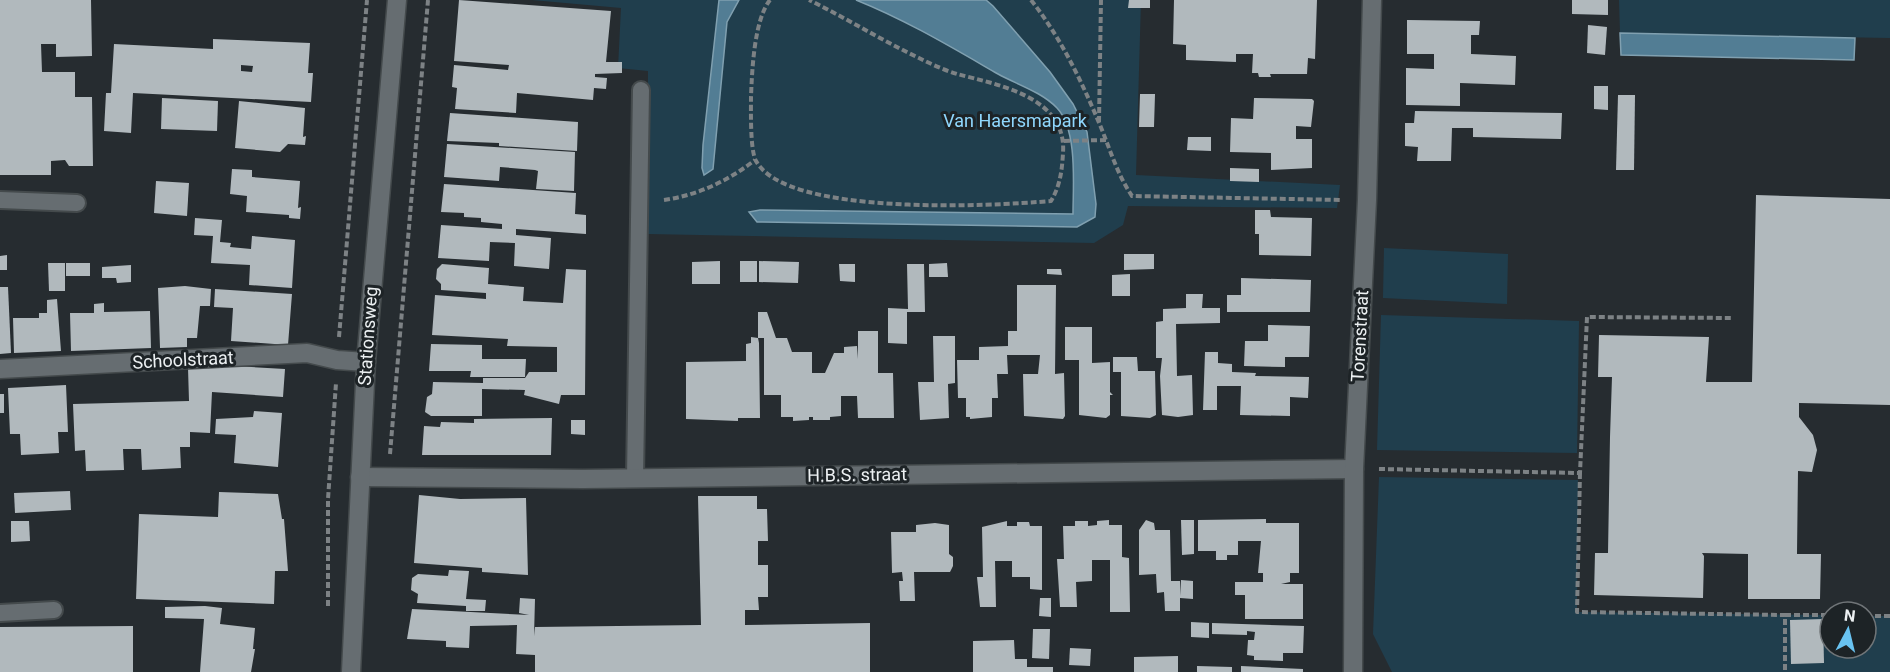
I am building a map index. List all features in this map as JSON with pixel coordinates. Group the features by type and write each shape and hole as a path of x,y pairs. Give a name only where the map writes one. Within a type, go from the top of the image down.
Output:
{"street":[{"name":"Stationsweg","path":"351,672 366,362 397,0"},
{"name":"Torenstraat","path":"1353,672 1354,469 1367,200 1372,0"},
{"name":"Schoolstraat","path":"0,369 307,353 338,360 366,362"},
{"name":"H.B.S. straat","path":"360,477 635,478 1354,469"}],"lane":[{"path":"635,478 641,90"},
{"path":"0,200 77,204"},
{"path":"0,613 54,610"}],"path":[{"path":"388,478 428,0"},
{"path":"770,0 765,7 758,35 752,78 755,160 770,176 790,188 844,201 1012,204 1051,201 1062,173 1064,141 1058,121 1017,90 954,73 918,57 809,0"},
{"path":"1032,0 1055,30 1106,140 1118,175 1132,196 1367,200"},
{"path":"1099,124 1101,0"},
{"path":"1064,141 1106,140"},
{"path":"640,199 662,200 693,193 731,178 755,160"},
{"path":"1732,318 1587,317 1577,612 1818,615"},
{"path":"1354,469 1580,473"},
{"path":"1785,615 1785,672"}],"green space":[{"name":"Van Haersmapark","path":"532,0 1141,0 1136,175 1340,185 1337,208 1128,206 1123,225 1094,243 648,234 648,71 618,68 621,8"},
{"path":"1619,0 1890,0 1890,38 1620,33"},
{"path":"1384,248 1508,254 1507,304 1383,298"},
{"path":"1381,315 1579,321 1577,453 1377,450"},
{"path":"1379,477 1578,480 1577,612 1818,615 1818,660 1878,660 1878,616 1890,616 1890,672 1392,672 1373,634"}],"shaded area":[{"path":"719,0 739,0 727,22 713,169 704,175 703,145"},
{"path":"856,0 986,0 993,6 1050,72 1073,104 1087,132 1096,204 1095,217 1077,227 757,222 749,212 760,210 1073,214 1071,144 1064,118 1051,102 928,34"},
{"path":"1620,33 1855,38 1854,60 1621,55"}],"building":[{"path":"0,0 91,0 92,56 56,57 56,44 41,44 42,72 75,72 75,97 92,97 93,166 69,166 65,160 51,161 51,175 0,175"},
{"path":"459,0 611,11 606,62 622,62 622,73 595,74 595,77 607,78 606,89 594,88 593,100 517,93 516,113 455,109 457,88 452,87 454,65 508,70 509,65 454,61"},
{"path":"1129,0 1150,0 1150,8 1128,8"},
{"path":"1174,0 1317,0 1315,59 1308,58 1307,74 1270,74 1271,77 1259,77 1258,73 1252,73 1253,54 1236,54 1236,62 1186,60 1186,45 1173,44"},
{"path":"1572,0 1608,0 1608,15 1572,14"},
{"path":"1407,20 1480,21 1479,35 1471,35 1471,54 1516,56 1515,85 1460,83 1460,106 1406,105 1406,68 1434,69 1434,54 1407,54"},
{"path":"1588,25 1607,27 1605,55 1587,53"},
{"path":"213,39 310,43 308,73 313,73 311,102 133,93 131,133 104,131 106,93 111,93 114,44 213,49","holes":["241,65 253,66 252,72 241,71"]},
{"path":"1594,86 1608,86 1608,110 1594,109"},
{"path":"1140,94 1155,94 1154,127 1139,127"},
{"path":"1618,95 1635,95 1634,170 1616,170"},
{"path":"162,98 218,101 217,131 161,129"},
{"path":"1254,98 1312,99 1314,101 1311,127 1296,126 1296,139 1312,139 1312,168 1271,170 1271,153 1230,152 1231,118 1253,119"},
{"path":"239,101 305,108 303,137 306,136 305,145 288,144 280,152 235,148"},
{"path":"1415,111 1562,113 1561,139 1473,137 1473,128 1452,128 1451,161 1417,161 1418,147 1405,146 1405,123 1414,123"},
{"path":"450,113 578,122 577,151 499,146 499,143 447,141"},
{"path":"1188,137 1211,137 1211,151 1187,150"},
{"path":"447,144 575,152 574,191 536,189 538,171 535,170 500,167 499,181 444,177"},
{"path":"1230,168 1259,169 1259,182 1230,181"},
{"path":"232,169 252,170 252,177 300,181 298,208 301,207 300,219 289,218 289,215 246,212 247,196 230,194"},
{"path":"156,181 189,183 187,216 154,213"},
{"path":"444,184 576,193 575,214 586,215 586,234 516,229 516,235 551,238 549,269 514,266 515,243 490,242 489,261 438,258 441,225 502,229 502,224 481,222 481,218 464,217 464,213 441,212"},
{"path":"1756,195 1890,199 1890,405 1799,403 1799,417 1813,435 1817,450 1812,472 1798,471 1797,554 1821,554 1820,599 1748,599 1748,554 1702,553 1704,556 1703,598 1594,595 1595,553 1608,553 1612,377 1598,377 1599,335 1709,337 1706,382 1752,382"},
{"path":"1255,210 1270,210 1271,217 1312,218 1311,256 1259,255 1259,234 1255,234"},
{"path":"195,218 222,220 220,242 231,243 230,247 251,249 252,236 295,240 292,288 249,285 250,265 211,263 213,236 194,235"},
{"path":"1124,254 1154,254 1154,269 1124,270"},
{"path":"7,255 7,270 0,270 0,256"},
{"path":"720,261 720,284 692,284 692,262"},
{"path":"740,261 757,261 757,282 740,282"},
{"path":"759,261 799,262 798,283 759,282"},
{"path":"48,263 65,263 65,291 49,291"},
{"path":"66,263 90,263 90,276 66,276"},
{"path":"947,263 948,277 929,277 929,264"},
{"path":"442,264 489,268 488,284 524,287 523,301 563,303 566,269 586,270 585,395 561,395 559,404 524,395 525,390 482,389 482,416 431,416 425,412 427,397 432,394 433,382 483,383 483,378 525,378 529,372 557,372 557,347 507,346 508,339 432,335 435,295 486,299 486,293 441,290 441,284 436,279 437,269"},
{"path":"839,264 855,264 855,282 840,281"},
{"path":"907,264 924,264 925,312 907,312 907,344 888,343 888,308 908,309"},
{"path":"131,265 131,282 117,283 116,278 102,278 102,267"},
{"path":"1047,269 1061,269 1062,275 1047,274"},
{"path":"1130,274 1130,296 1112,296 1112,275"},
{"path":"1241,278 1311,280 1310,312 1227,312 1227,295 1241,295"},
{"path":"1017,285 1056,285 1055,374 1064,373 1065,416 1063,419 1024,416 1023,374 1038,374 1040,355 1007,355 1008,374 997,374 998,398 992,398 992,417 970,419 966,417 966,398 958,398 957,360 979,360 979,347 1008,346 1008,331 1017,331"},
{"path":"185,286 211,289 210,306 200,306 197,338 187,338 187,347 160,348 158,288"},
{"path":"0,287 8,287 11,353 0,354"},
{"path":"215,289 292,294 288,345 231,341 233,308 214,307"},
{"path":"1186,294 1203,294 1202,308 1220,308 1220,323 1176,324 1177,376 1192,375 1193,415 1178,417 1162,415 1160,376 1162,358 1156,358 1156,322 1163,321 1163,309 1186,308"},
{"path":"57,299 61,351 14,353 13,318 39,318 39,313 47,313 47,300"},
{"path":"104,303 104,312 150,311 151,348 71,351 70,313 94,313 94,304"},
{"path":"758,312 767,312 776,338 787,338 792,352 812,352 812,373 825,373 834,353 844,353 844,347 857,346 858,359 858,331 878,331 878,373 893,373 894,418 858,418 857,396 841,396 841,416 830,417 830,420 813,420 813,417 809,417 809,420 793,421 793,417 781,417 781,395 764,395 764,338 758,338"},
{"path":"1268,325 1310,326 1309,357 1285,357 1285,367 1244,366 1245,341 1268,341"},
{"path":"1065,327 1092,327 1092,363 1110,362 1110,392 1113,395 1110,395 1110,415 1106,418 1079,415 1079,360 1065,360"},
{"path":"933,336 955,336 955,383 948,384 949,418 920,420 918,382 934,382"},
{"path":"751,337 758,338 759,343 760,418 738,418 738,421 686,419 686,362 746,361 746,344 751,343"},
{"path":"431,344 482,345 482,359 526,359 525,377 470,377 471,371 429,371"},
{"path":"1205,352 1218,352 1218,363 1232,364 1232,372 1256,373 1255,376 1309,377 1308,398 1290,397 1290,416 1240,415 1241,386 1217,386 1217,410 1203,410"},
{"path":"1113,357 1137,357 1138,371 1155,371 1156,415 1150,418 1121,416 1121,372 1113,372"},
{"path":"234,366 285,369 283,397 212,392 210,433 190,432 190,447 180,447 181,468 142,470 141,449 123,449 124,470 86,471 85,450 75,451 73,404 189,401 188,368"},
{"path":"66,385 68,432 58,432 59,453 21,455 20,434 10,434 8,388"},
{"path":"0,394 4,394 4,413 0,413"},
{"path":"254,411 282,413 278,467 234,463 236,435 215,434 216,419 253,417"},
{"path":"552,418 551,455 422,455 424,426 440,427 441,422 474,423 474,419"},
{"path":"571,420 585,420 585,435 571,434"},
{"path":"70,491 71,510 15,513 14,493"},
{"path":"219,492 278,494 282,519 284,519 288,571 275,571 274,604 136,599 139,514 218,517"},
{"path":"419,495 460,499 526,498 528,575 482,572 482,568 414,563"},
{"path":"698,496 757,496 757,509 767,509 768,541 758,541 758,565 768,565 768,597 758,597 759,610 745,610 745,625 870,623 870,672 535,672 535,655 516,654 517,625 470,626 469,648 446,647 446,641 407,639 412,609 529,615 519,613 520,598 535,599 534,636 535,627 701,625"},
{"path":"1266,519 1266,523 1299,523 1299,573 1290,573 1290,582 1281,584 1303,584 1303,619 1245,619 1245,595 1235,595 1235,582 1263,582 1263,573 1258,573 1261,541 1238,541 1238,555 1227,555 1227,560 1216,560 1216,551 1198,551 1198,520"},
{"path":"1109,520 1109,525 1122,525 1122,557 1129,558 1130,612 1110,612 1110,560 1092,560 1092,581 1076,582 1077,607 1060,607 1057,559 1064,559 1063,526 1075,526 1075,521 1088,521 1088,526 1097,525 1097,521"},
{"path":"1146,520 1154,523 1155,530 1170,530 1171,581 1180,581 1180,596 1181,580 1193,581 1193,599 1180,598 1180,611 1165,611 1164,592 1157,593 1156,574 1139,575 1139,530"},
{"path":"1181,520 1194,520 1194,554 1182,555"},
{"path":"11,521 29,521 30,541 11,542"},
{"path":"1007,521 1007,526 1017,526 1017,522 1029,522 1030,526 1042,526 1042,590 1030,589 1030,577 1012,577 1012,561 995,561 996,607 980,607 977,577 983,577 982,527"},
{"path":"935,523 949,525 949,554 953,557 953,566 950,572 914,572 915,601 900,601 899,581 903,581 902,572 892,573 891,532 916,532 916,525"},
{"path":"449,570 469,571 466,599 486,600 485,611 466,611 466,606 417,603 418,594 411,590 412,578 418,574 448,576"},
{"path":"1040,598 1051,598 1051,617 1039,616"},
{"path":"165,607 222,608 220,624 255,628 253,649 255,649 251,672 200,672 204,619 165,618"},
{"path":"1818,619 1818,660 1824,660 1824,663 1791,664 1790,620"},
{"path":"1191,622 1209,623 1209,638 1191,637"},
{"path":"1212,623 1304,626 1303,653 1283,653 1283,661 1254,660 1254,656 1247,655 1248,640 1254,640 1255,632 1247,631 1247,635 1212,634"},
{"path":"133,626 133,672 0,672 0,627"},
{"path":"1033,629 1050,629 1049,659 1032,658"},
{"path":"1014,640 1015,659 1027,659 1027,667 1053,667 1053,672 973,672 973,641"},
{"path":"1070,648 1091,649 1090,666 1069,665"},
{"path":"1178,656 1178,672 1134,672 1134,657"},
{"path":"1197,666 1232,667 1232,672 1197,672"},
{"path":"1241,666 1303,669 1303,672 1241,672"}]}
